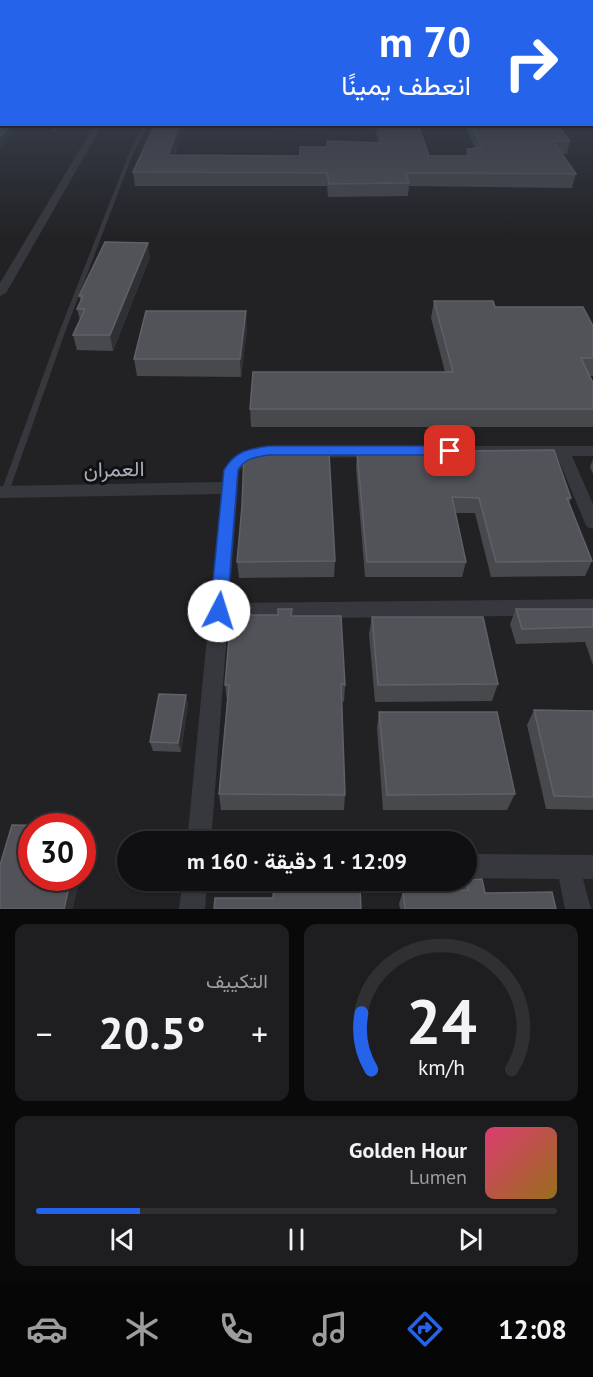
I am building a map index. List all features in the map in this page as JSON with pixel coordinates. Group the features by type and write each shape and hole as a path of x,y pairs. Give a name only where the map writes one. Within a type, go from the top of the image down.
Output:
{"street":[{"path":"0,293 81,154"},
{"path":"200,831 229,488 231,470 236,461 247,453 269,451 593,451"},
{"path":"562,451 593,523"},
{"name":"العمران","path":"2,492 229,488"},
{"path":"219,611 593,607"},
{"path":"477,866 593,867"},
{"path":"568,866 578,909"},
{"path":"192,909 194,891"}],"lane":[{"path":"2,492 131,154"}],"shaded area":[{"path":"0,154 593,154 593,909 0,909"}],"building":[{"path":"141,154 562,154 576,174 406,173 409,183 329,184 327,173 133,172"},
{"path":"105,242 148,243 110,335 73,335 85,309 77,309 83,296 79,296"},
{"path":"434,301 493,301 495,307 583,307 593,326 593,358 581,358 593,383 593,409 250,409 253,372 453,372"},
{"path":"146,311 246,311 240,359 134,359"},
{"path":"554,450 571,498 567,498 592,561 496,562 479,498 452,497 466,562 367,562 357,452"},
{"path":"244,452 329,452 335,561 237,562"},
{"path":"278,609 292,609 291,616 341,616 345,685 341,683 345,795 219,794 229,685 225,685 231,615 278,615"},
{"path":"516,609 593,609 593,627 522,629"},
{"path":"372,617 483,617 498,684 378,685"},
{"path":"159,694 186,695 178,743 150,742"},
{"path":"534,710 593,711 593,797 554,796"},
{"path":"379,712 497,712 515,794 387,795"},
{"path":"12,825 18,825 18,891 68,891 64,909 0,909 0,865"},
{"path":"477,879 482,879 485,893 552,892 556,909 405,909 403,891 477,891"},
{"path":"273,891 360,891 361,909 214,909 215,898 273,898"}],"route":[{"path":"219,611 231,470 236,461 247,453 450,451"}]}
